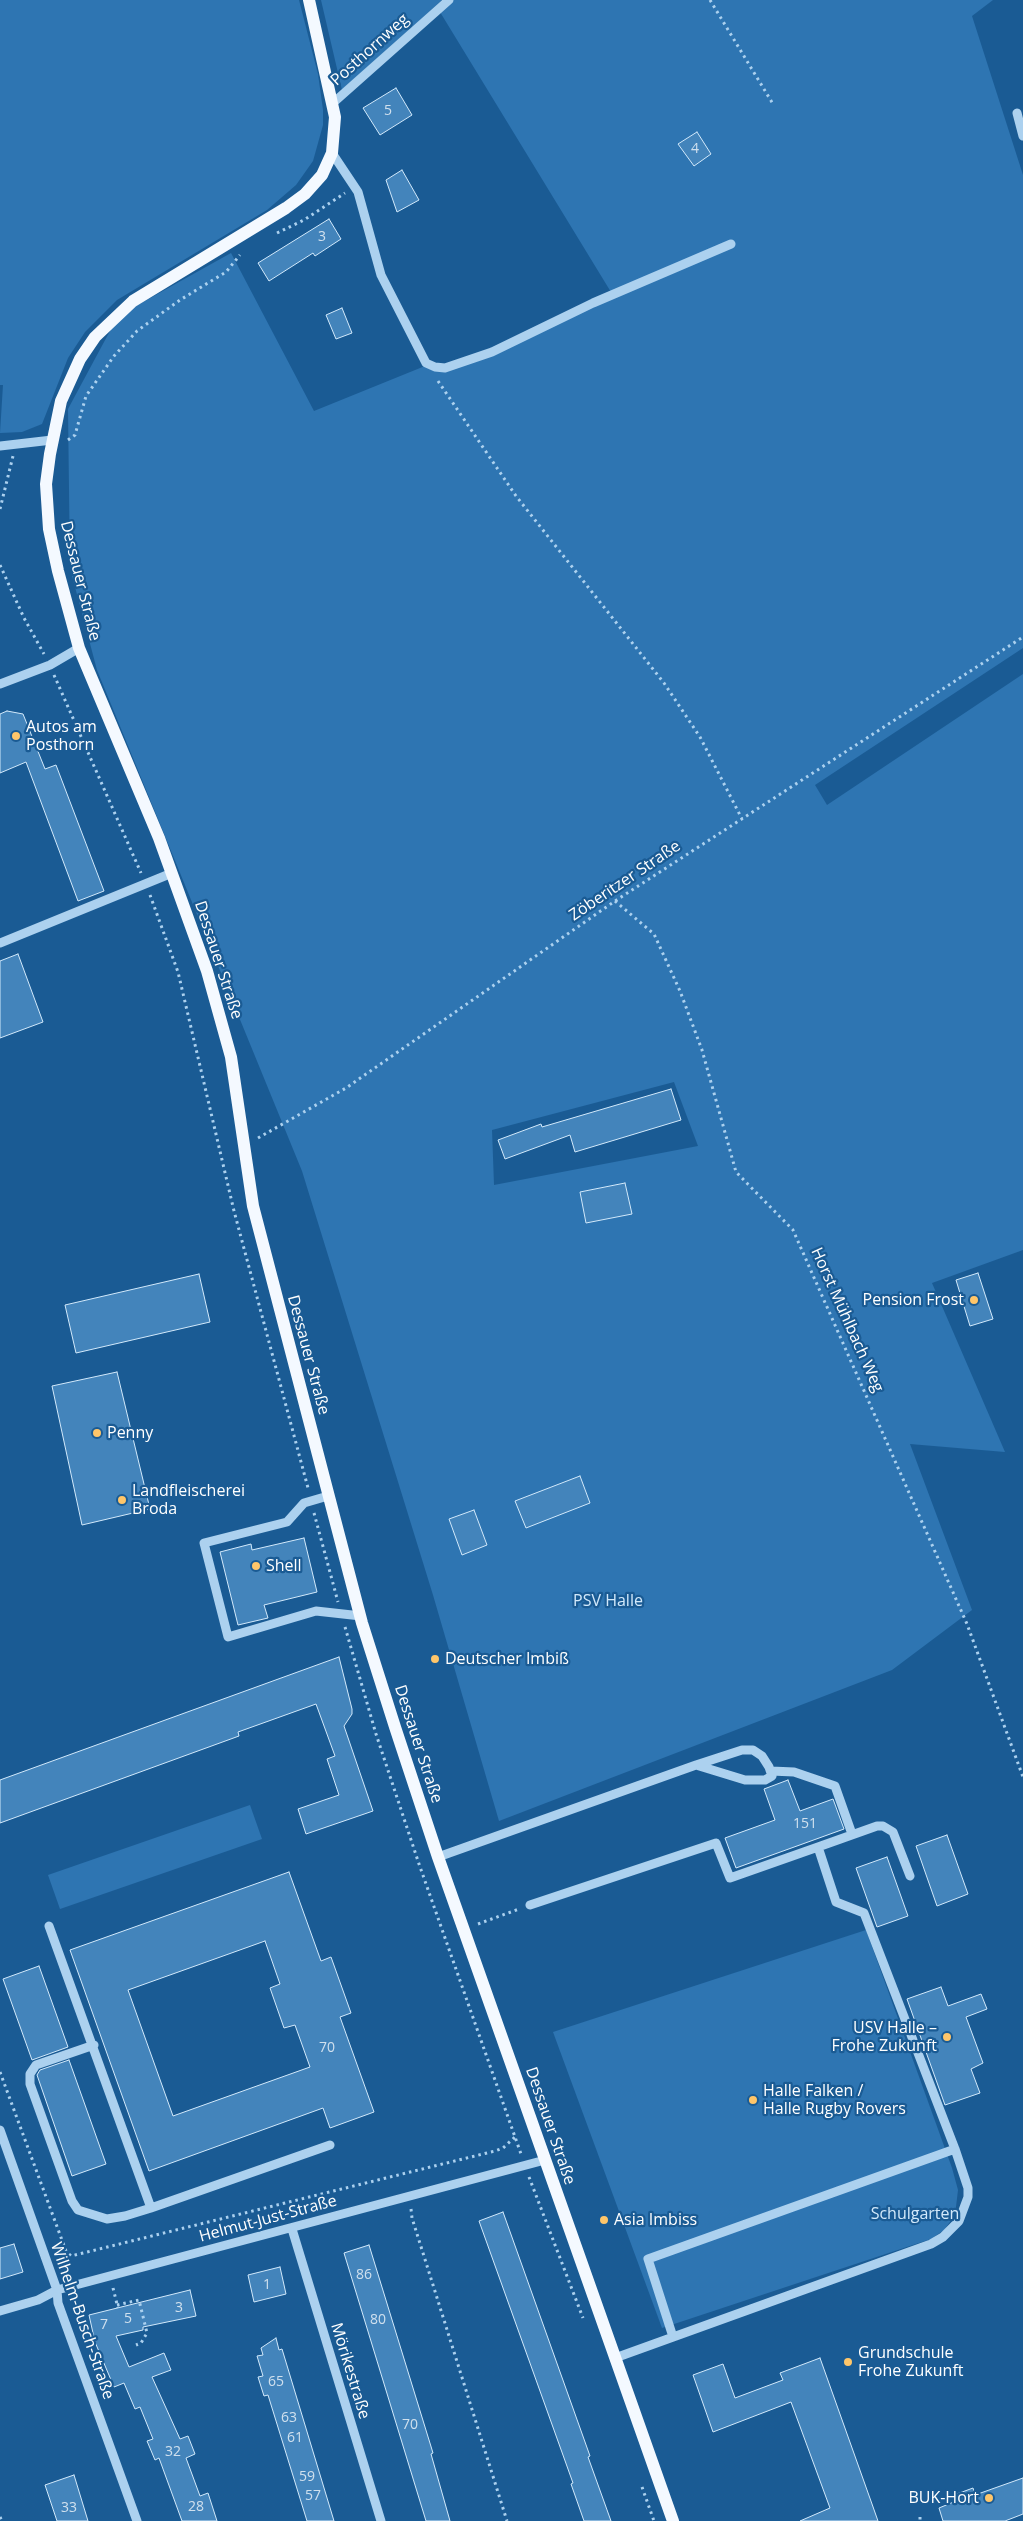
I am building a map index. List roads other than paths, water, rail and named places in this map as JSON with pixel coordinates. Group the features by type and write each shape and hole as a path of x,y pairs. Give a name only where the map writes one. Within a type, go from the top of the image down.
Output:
{"main road":[{"name":"Dessauer Straße","path":"309,0 333,103 335,130 332,153 322,174 305,194 286,208 133,301 95,337 70,380 61,401 52,440 46,484 50,537 79,648 159,838 207,972 231,1057 242,1147 252,1206 360,1616 438,1857 673,2521"}],"street":[{"name":"Posthornweg","path":"333,103 449,0"},
{"path":"1017,113 1023,136"},
{"path":"332,153 356,185 381,275 426,363 435,367 445,368 485,355 593,303 731,244"},
{"path":"0,446 15,446 52,440"},
{"path":"0,684 50,665 79,648"},
{"path":"0,943 172,873"},
{"path":"328,1496 304,1502 287,1522 204,1543 228,1638 316,1611 360,1616"},
{"path":"438,1857 730,1754 753,1750 762,1756 772,1776 769,1779 745,1780 696,1766"},
{"path":"771,1771 794,1772 834,1786 852,1834"},
{"path":"530,1905 716,1843 730,1878 798,1850 818,1847 877,1826 890,1828 895,1835 910,1876"},
{"path":"615,2358 932,2244 943,2238 959,2221 968,2197 966,2182 955,2149 864,1913 836,1902 818,1847"},
{"path":"49,1926 94,2044 151,2208"},
{"path":"94,2044 36,2065 30,2074 30,2084 72,2201 78,2210 107,2219 125,2216 330,2145"},
{"name":"Wilhelm-Busch-Straße","path":"0,2130 57,2290 58,2304 137,2521"},
{"path":"673,2337 648,2259 955,2149"},
{"name":"Helmut-Just-Straße","path":"0,2311 38,2300 57,2290 545,2160"},
{"name":"Mörikestraße","path":"292,2228 381,2521"}],"place":[{"name":"Autos am Posthorn","path":"16,736"},
{"name":"Pension Frost","path":"974,1300"},
{"name":"Penny","path":"97,1433"},
{"name":"Landfleischerei Broda","path":"122,1500"},
{"name":"Shell","path":"256,1566"},
{"name":"Deutscher Imbiß","path":"435,1659"},
{"name":"USV Halle – Frohe Zukunft","path":"947,2037"},
{"name":"Halle Falken / Halle Rugby Rovers","path":"753,2100"},
{"name":"Asia Imbiss","path":"604,2220"},
{"name":"Grundschule Frohe Zukunft","path":"848,2362"},
{"name":"BUK-Hort","path":"989,2498"}],"park label":[{"name":"PSV Halle","path":"608,1601"},
{"name":"Schulgarten","path":"915,2214"}]}
